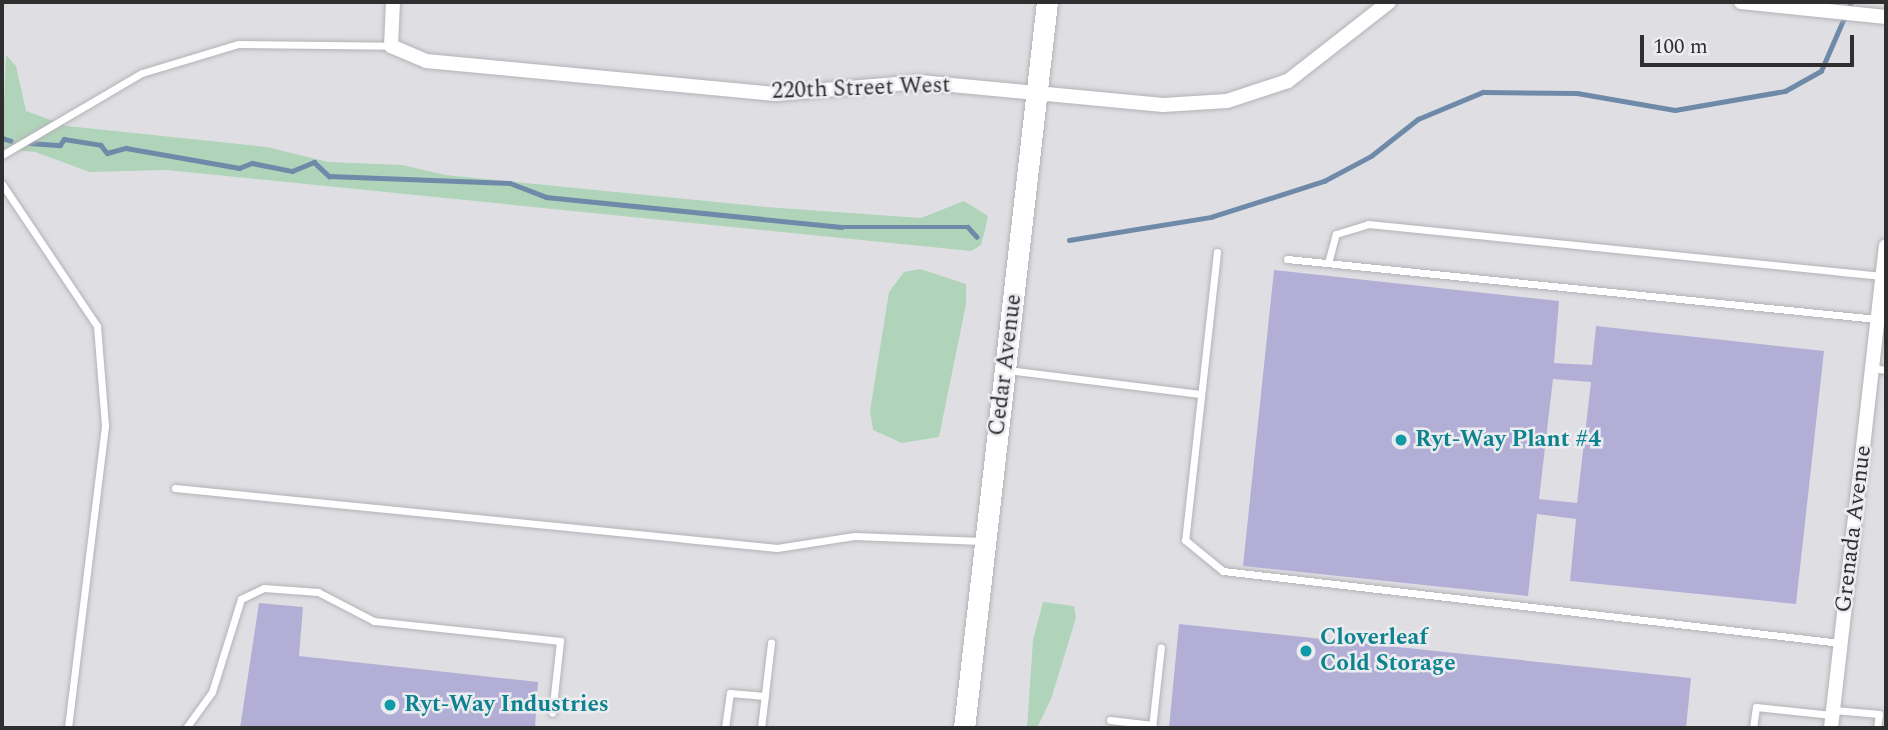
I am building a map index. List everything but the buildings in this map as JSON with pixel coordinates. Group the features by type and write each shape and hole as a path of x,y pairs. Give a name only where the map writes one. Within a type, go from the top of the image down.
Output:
{"main road":[{"name":"Cedar Avenue","path":"964,728 1048,2"}],"street":[{"path":"391,46 393,2"},
{"name":"220th Street West","path":"391,46 426,61 775,94 920,82 1163,105 1248,97 1288,81 1389,2"},
{"path":"1741,2 1886,17"},
{"name":"Grenada Avenue","path":"1832,718 1880,369 1878,319 1886,246"}],"lane":[{"path":"2,155 142,73 238,44 391,46"},
{"path":"2,184 97,326 105,426 68,728"},
{"path":"1328,263 1336,234 1368,224 1883,276"},
{"path":"1217,252 1185,540 1223,571 1841,643"},
{"path":"1287,259 1878,319"},
{"path":"1005,370 1201,394"},
{"path":"175,488 777,548 854,536 985,541"},
{"path":"186,728 212,692 242,599 264,588 318,592 374,621 560,641 552,713"},
{"path":"761,728 771,643"},
{"path":"1111,720 1152,727 1161,647"},
{"path":"725,728 730,692 765,696"},
{"path":"1754,728 1756,707 1832,718 1879,714 1877,728"}],"green space":[{"path":"6,55 16,66 26,111 67,126 267,147 328,162 402,165 446,175 766,207 921,218 964,201 988,216 981,245 971,251 166,170 90,172 35,152 2,149"},
{"path":"920,269 966,284 966,304 939,437 902,443 873,430 870,411 889,292 904,272"},
{"path":"1043,602 1074,606 1076,618 1051,699 1037,728 1027,728 1033,640"}],"waterway":[{"path":"1069,240 1211,217 1324,181 1371,156 1418,119 1483,92 1577,93 1675,110 1785,91 1821,71 1851,2"},
{"path":"2,138 11,141"},
{"path":"29,143 60,145 64,139 101,145 107,153 126,148 239,168 252,163 292,171 314,162 329,176 510,183 546,197 841,227 968,227 977,237"}],"place":[{"name":"Ryt-Way Plant #4","path":"1401,440"},
{"name":"Cloverleaf Cold Storage","path":"1306,651"},
{"name":"Ryt-Way Industries","path":"390,705"}]}
